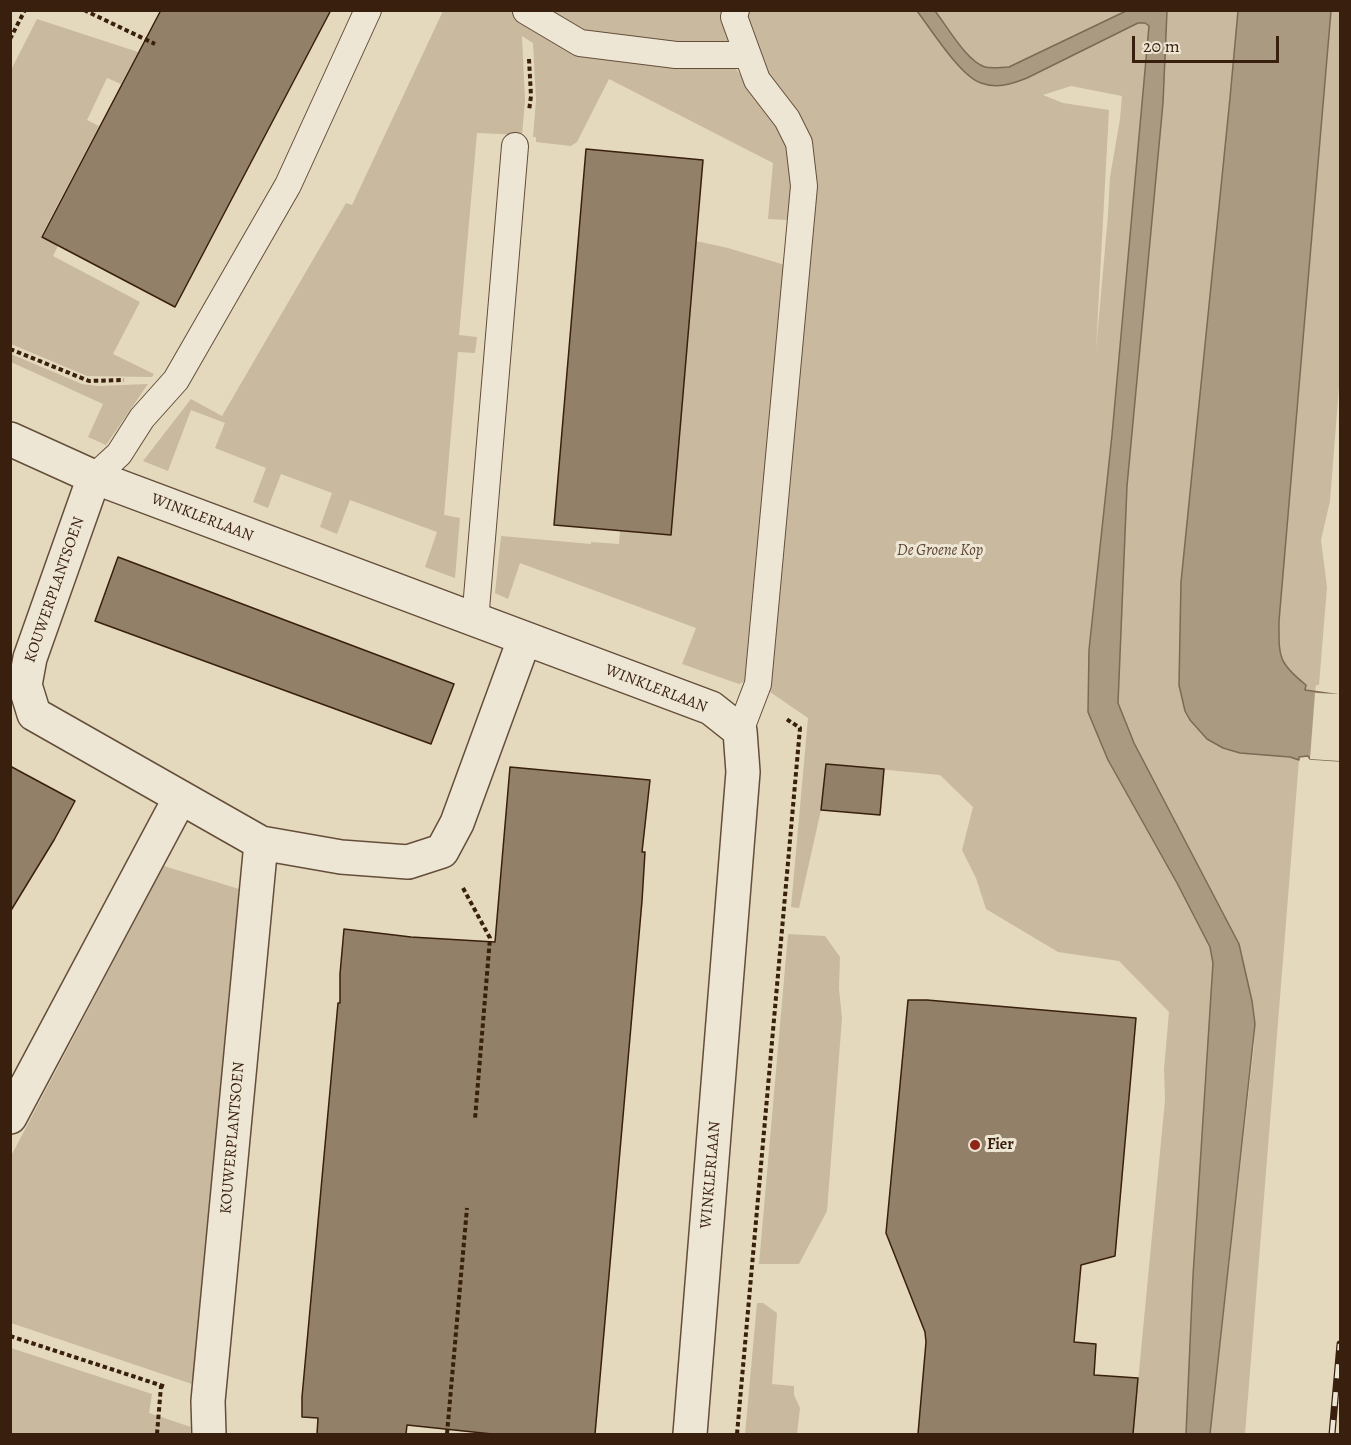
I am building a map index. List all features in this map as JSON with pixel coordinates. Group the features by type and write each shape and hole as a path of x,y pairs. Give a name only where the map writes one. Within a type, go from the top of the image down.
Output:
{"street":[{"name":"WINKLERLAAN","path":"10,439 94,477 711,708 740,731 743,772 690,1434"},
{"name":"KOUWERPLANTSOEN","path":"94,477 30,657 25,685 34,714 261,843 341,857 408,862 442,851"},
{"path":"442,851 457,823 524,639"},
{"path":"10,1117 180,798"},
{"name":"KOUWERPLANTSOEN","path":"208,1434 208,1401 261,843"}],"lane":[{"path":"94,477 120,454 142,418 176,380 288,185 368,10"},
{"path":"736,10 734,17 746,55 758,80 787,119 799,143 804,186 760,672 758,684 740,731"},
{"path":"526,11 580,43 676,55 746,55"},
{"path":"475,621 515,146"}],"path":[{"path":"10,39 25,10"},
{"path":"84,10 155,44"},
{"path":"515,146 526,136 531,96 526,11"},
{"path":"10,349 89,381 176,380"},
{"path":"737,1434 800,728 753,698"},
{"path":"442,851 490,938 475,1119"},
{"path":"447,1434 467,1208"},
{"path":"10,1336 208,1401"},
{"path":"157,1434 161,1386"}],"green space":[{"name":"De Groene Kop","path":"443,11 926,11 967,67 1012,84 1138,23 1145,23 1149,26 1112,435 1089,650 1088,711 1108,760 1210,947 1213,963 1193,1276 1186,1434 1133,1434 1165,1100 1164,1069 1169,1012 1119,961 1058,952 986,909 976,878 962,850 973,807 940,775 826,764 821,810 799,908 791,907 808,718 770,692 815,176 801,120 768,73 755,49 662,65 736,69 784,137 789,155 790,174 788,220 768,219 773,163 609,79 577,142 571,146 536,142 536,137 533,137 536,100 533,43 522,36 525,101 522,135 477,133 459,335 477,337 475,353 458,352 444,515 460,518 455,578 425,567 437,532 350,500 337,534 320,527 332,493 281,474 268,508 253,502 266,468 215,448 225,423 191,410 168,471 143,461 191,399 222,416 346,203 352,205","holes":["1071,86 1122,96 1110,177 1096,350 1109,110 1063,103 1043,95"]},
{"path":"935,11 1126,11 1009,67 994,68 978,64 971,58"},
{"path":"1167,11 1238,11 1181,641 1182,698 1191,720 1217,746 1233,751 1299,760 1245,1434 1210,1434 1254,1045 1255,1024 1252,1001 1239,944 1134,743 1118,703 1127,486 1163,103"},
{"path":"1331,11 1340,11 1340,374 1330,501 1321,540 1327,587 1319,685 1316,685 1315,693 1305,690 1306,685 1290,670 1282,658 1279,621"},
{"path":"37,19 138,52 121,84 107,78 87,120 99,126 41,236 58,246 53,256 140,302 113,354 154,374 152,377 87,376 11,344 11,70"},
{"path":"696,241 785,265 748,680 739,684 682,664 696,628 520,563 508,599 495,593 501,536 591,544 591,542 619,544 620,531 671,534"},
{"path":"11,354 82,384 98,386 148,384 106,445 88,437 103,404 11,362"},
{"path":"164,866 239,889 195,1385 11,1323 11,1156"},
{"path":"788,934 825,936 840,957 839,989 842,1018 827,1211 799,1264 759,1264"},
{"path":"757,1303 763,1303 777,1313 772,1384 794,1386 794,1395 800,1408 797,1434 745,1434"},
{"path":"11,1348 152,1394 149,1413 191,1427 190,1434 11,1434"}],"shaded area":[{"path":"917,11 935,11 971,58 978,64 994,68 1009,67 1126,11 1167,11 1163,103 1127,486 1118,703 1134,743 1239,944 1255,1024 1210,1434 1186,1434 1193,1276 1213,963 1210,947 1108,760 1088,712 1089,650 1112,435 1149,26 1145,23 1138,23 1027,78 1010,84 993,86 973,79 964,71 946,51"},
{"path":"1238,11 1331,11 1279,633 1282,658 1290,670 1306,685 1305,690 1340,695 1340,761 1310,759 1308,756 1299,757 1299,760 1290,757 1240,753 1223,748 1207,739 1190,720 1185,711 1179,685 1181,582"}],"pier":[{"path":"1315,693 1340,694 1340,761 1310,759"}],"building":[{"path":"161,10 331,10 175,307 42,237"},
{"path":"586,149 703,160 671,535 554,525"},
{"path":"118,557 454,684 431,744 95,621"},
{"path":"826,764 884,769 880,815 821,810"},
{"path":"10,766 75,801 10,912"},
{"path":"510,767 650,780 642,852 645,852 642,901 595,1434 492,1434 407,1425 406,1434 317,1434 318,1418 302,1417 302,1397 338,1003 340,1003 344,929 411,937 495,942"},
{"path":"908,1000 1136,1018 1115,1256 1081,1265 1074,1342 1096,1344 1094,1375 1138,1378 1133,1434 918,1434 925,1332 886,1233"}],"railway":[{"path":"1332,1434 1340,1344"}],"place":[{"name":"Fier","path":"975,1145"}]}
